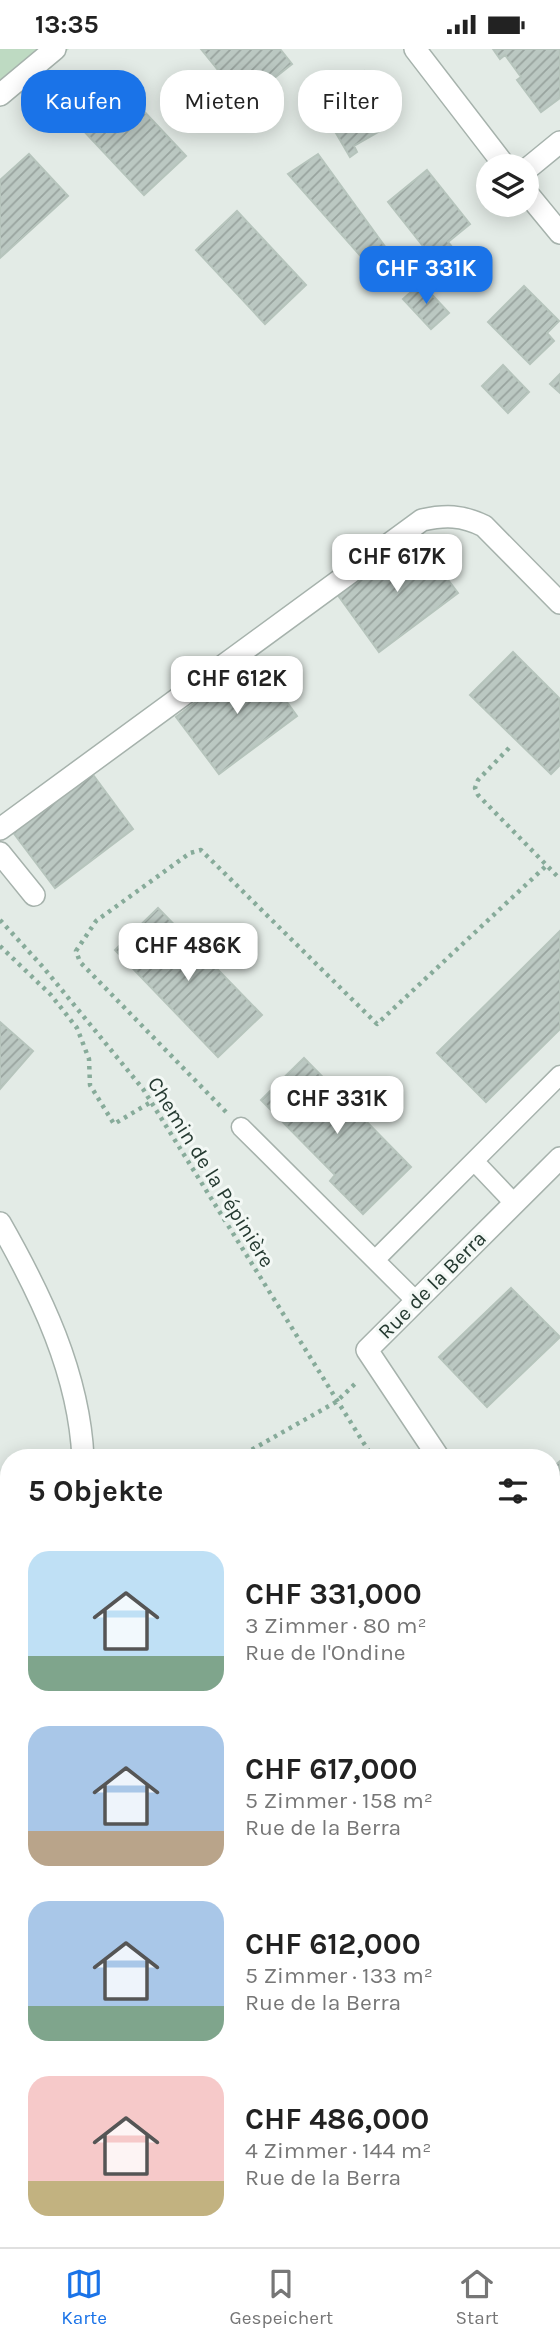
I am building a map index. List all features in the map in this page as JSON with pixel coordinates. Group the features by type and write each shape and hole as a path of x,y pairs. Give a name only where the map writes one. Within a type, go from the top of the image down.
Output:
{"street":[{"path":"0,95 55,49"},
{"path":"415,49 496,154"},
{"path":"539,159 560,142"},
{"path":"539,208 560,233"},
{"path":"0,829 408,527 422,520 445,515 469,518 484,526 560,603"},
{"path":"0,853 34,895"},
{"name":"Rue de la Berra","path":"433,1449 367,1350 560,1158"},
{"path":"0,1223 37,1289 72,1385 82,1449"}],"lane":[{"path":"375,1260 560,1075"},
{"path":"241,1127 416,1301"},
{"path":"475,1162 514,1203"}],"path":[{"path":"509,748 478,780 475,787 478,795 560,879"},
{"path":"241,1127 80,962 76,951 96,921 190,853 201,851 377,1024 546,866"},
{"name":"Chemin de la Pépinière","path":"0,920 43,967 151,1103 367,1449"},
{"path":"0,946 51,995 77,1028 89,1059 90,1085 114,1124 151,1103"},
{"path":"253,1449 336,1402"}],"green space":[{"path":"0,49 69,49 44,70 21,70 21,89 0,106"}],"building":[{"path":"201,49 280,49 292,64 284,70 218,70"},
{"path":"493,49 560,49 560,98 541,112 517,80 521,77 505,55 500,59"},
{"path":"146,113 160,128 160,133 164,133 186,156 144,195 86,133 146,133"},
{"path":"336,133 377,133 354,146 357,152 350,157"},
{"path":"29,154 68,196 0,258 0,180"},
{"path":"318,154 386,248 365,261 288,174"},
{"path":"427,170 470,224 448,242 465,263 446,279 388,202"},
{"path":"237,211 306,285 265,324 196,250"},
{"path":"421,283 449,313 431,329 403,299"},
{"path":"524,286 559,321 547,333 554,341 530,364 488,322"},
{"path":"503,365 529,392 508,413 482,386"},
{"path":"560,374 560,393 550,384"},
{"path":"415,536 458,593 379,652 337,594"},
{"path":"513,652 560,699 560,765 551,774 470,695"},
{"path":"255,658 297,716 219,774 176,717"},
{"path":"91,772 133,829 55,888 12,831"},
{"path":"158,908 262,1015 218,1057 115,950"},
{"path":"560,931 560,1029 486,1102 437,1053"},
{"path":"0,1022 33,1051 0,1089"},
{"path":"304,1058 411,1167 363,1214 330,1181 335,1175 261,1100"},
{"path":"511,1288 560,1337 487,1407 439,1357"}]}
